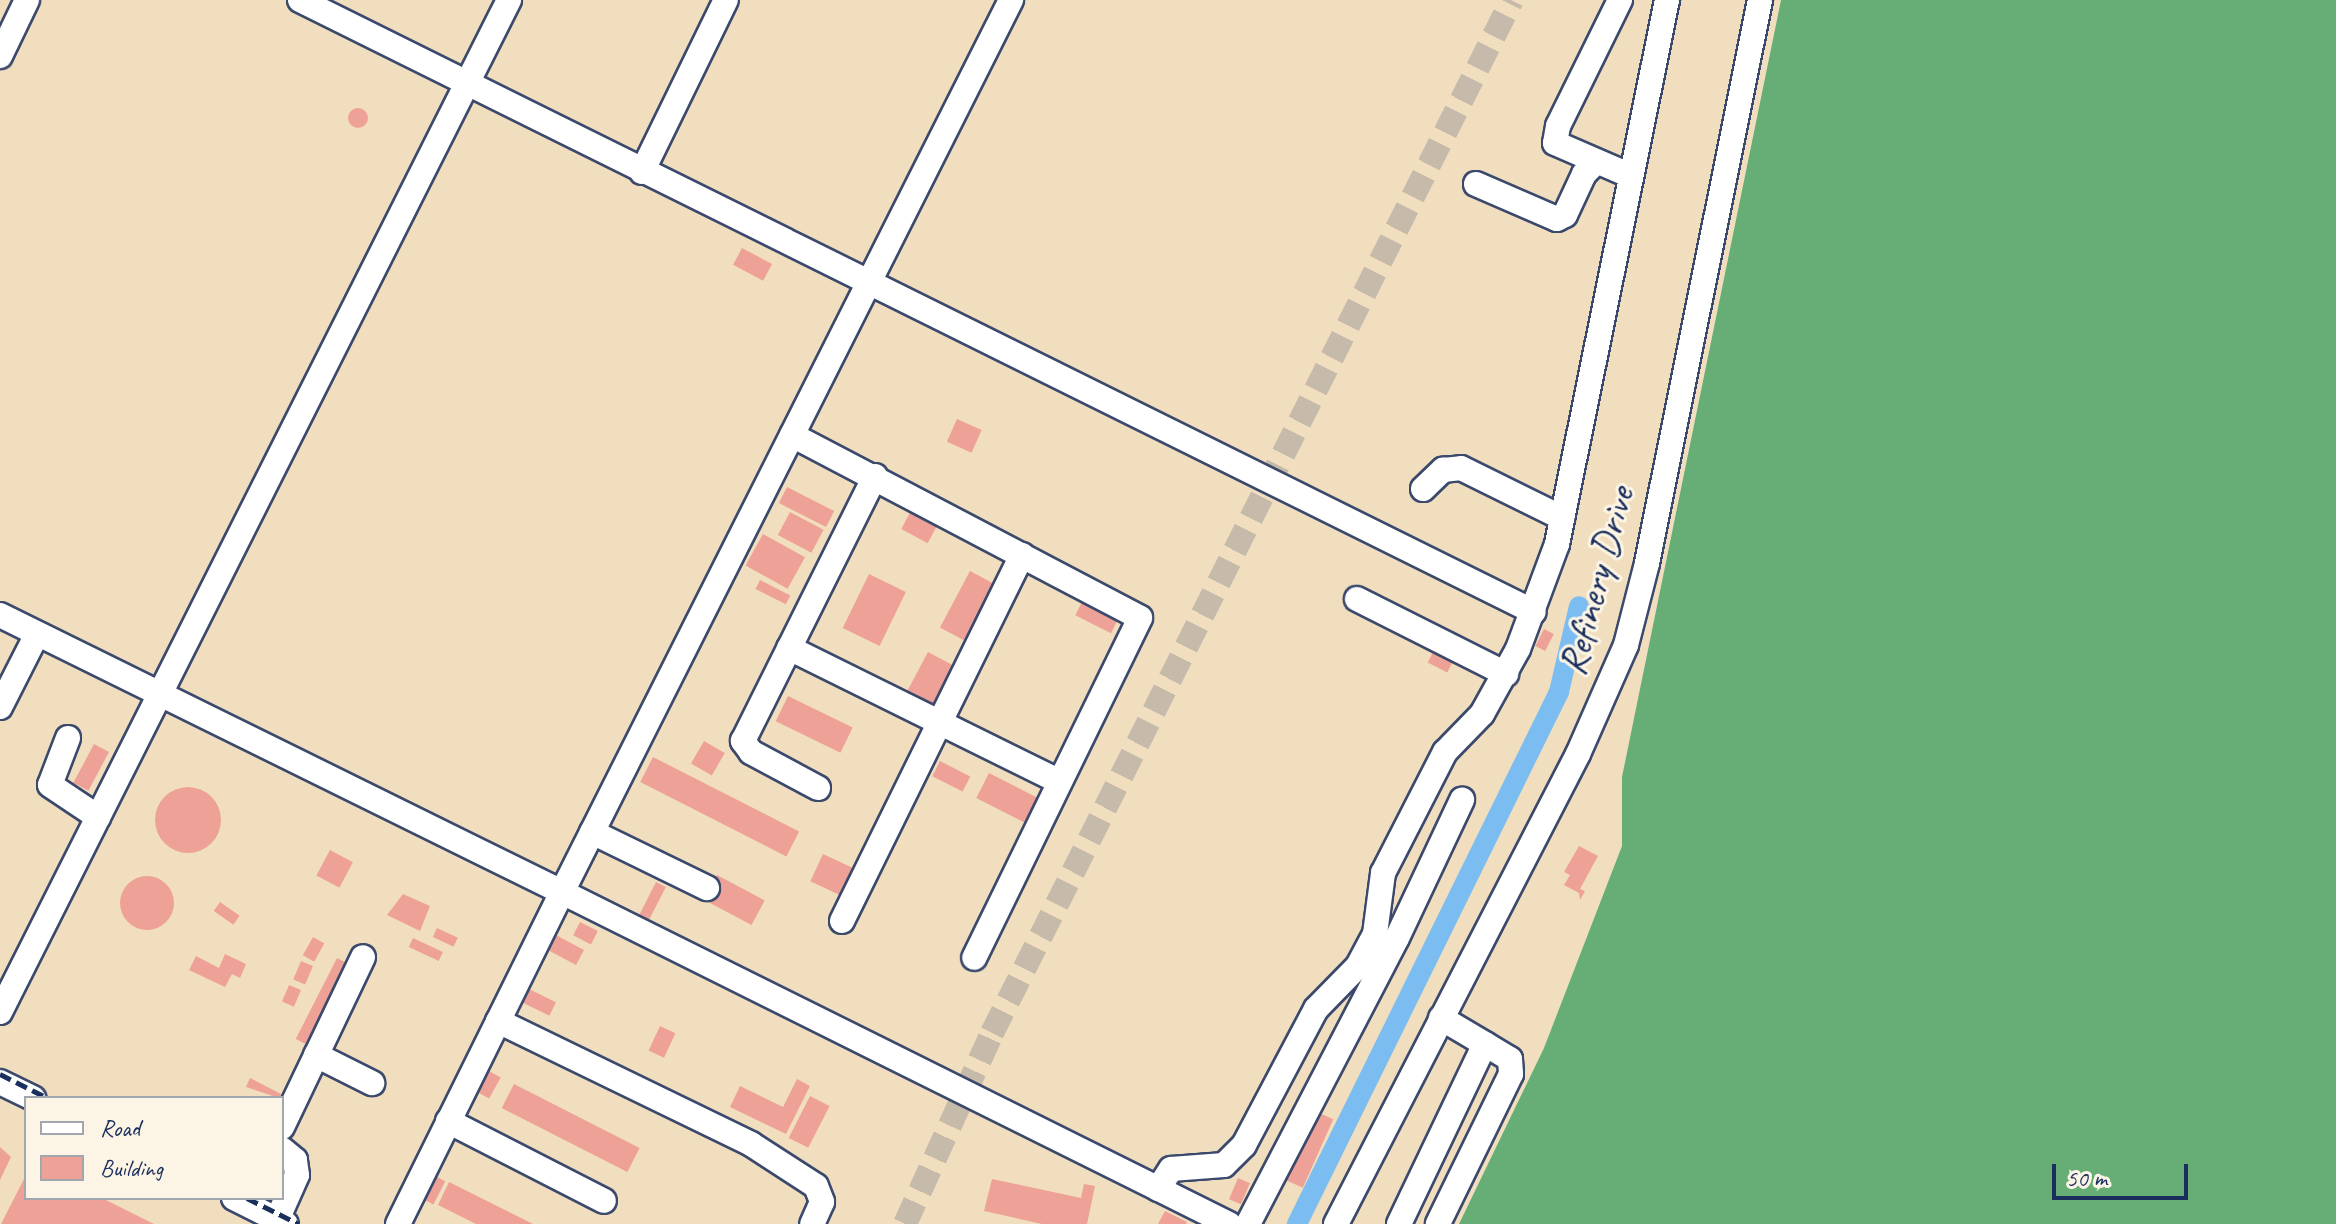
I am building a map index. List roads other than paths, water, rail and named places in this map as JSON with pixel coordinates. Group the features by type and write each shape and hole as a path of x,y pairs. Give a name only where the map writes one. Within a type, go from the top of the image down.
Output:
{"street":[{"path":"0,56 27,0"},
{"path":"300,0 867,285 1534,612"},
{"path":"0,1012 509,0"},
{"path":"642,172 726,0"},
{"path":"398,1224 1011,0"},
{"path":"1620,0 1555,137 1557,146 1631,176"},
{"path":"1158,1189 1171,1169 1224,1165 1244,1145 1316,1009 1358,966 1375,934 1383,873 1445,752 1482,714 1506,674 1534,612 1562,518 1667,0"},
{"name":"Refinery Drive","path":"1336,1224 1578,754 1626,645 1760,0"},
{"path":"1476,184 1557,219 1565,215 1584,174 1596,162"},
{"path":"792,435 1138,615 1141,622 974,958"},
{"path":"1423,489 1443,470 1461,468 1562,518"},
{"path":"818,788 744,745 875,476"},
{"path":"842,921 1022,555"},
{"path":"1357,599 1506,674"},
{"path":"0,615 1229,1224"},
{"path":"0,707 37,634"},
{"path":"789,648 1060,782"},
{"path":"68,738 50,785 98,817"},
{"path":"1248,1224 1397,938 1462,800"},
{"path":"592,832 707,888"},
{"path":"284,1123 363,957"},
{"path":"1438,1224 1511,1074 1510,1059 1441,1018"},
{"path":"498,1021 751,1144 816,1186 822,1202 812,1224"},
{"path":"1399,1224 1485,1044"},
{"path":"316,1055 372,1083"},
{"path":"0,1082 29,1096"},
{"path":"448,1121 604,1201"},
{"path":"238,1200 282,1222 297,1167 284,1151"}],"waterway":[{"path":"1297,1224 1559,692 1579,606"}],"tunnel":[{"path":"905,1224 992,1033 1512,0"}],"railway":[{"path":"0,1074 44,1096"},
{"path":"251,1200 299,1224"}]}
